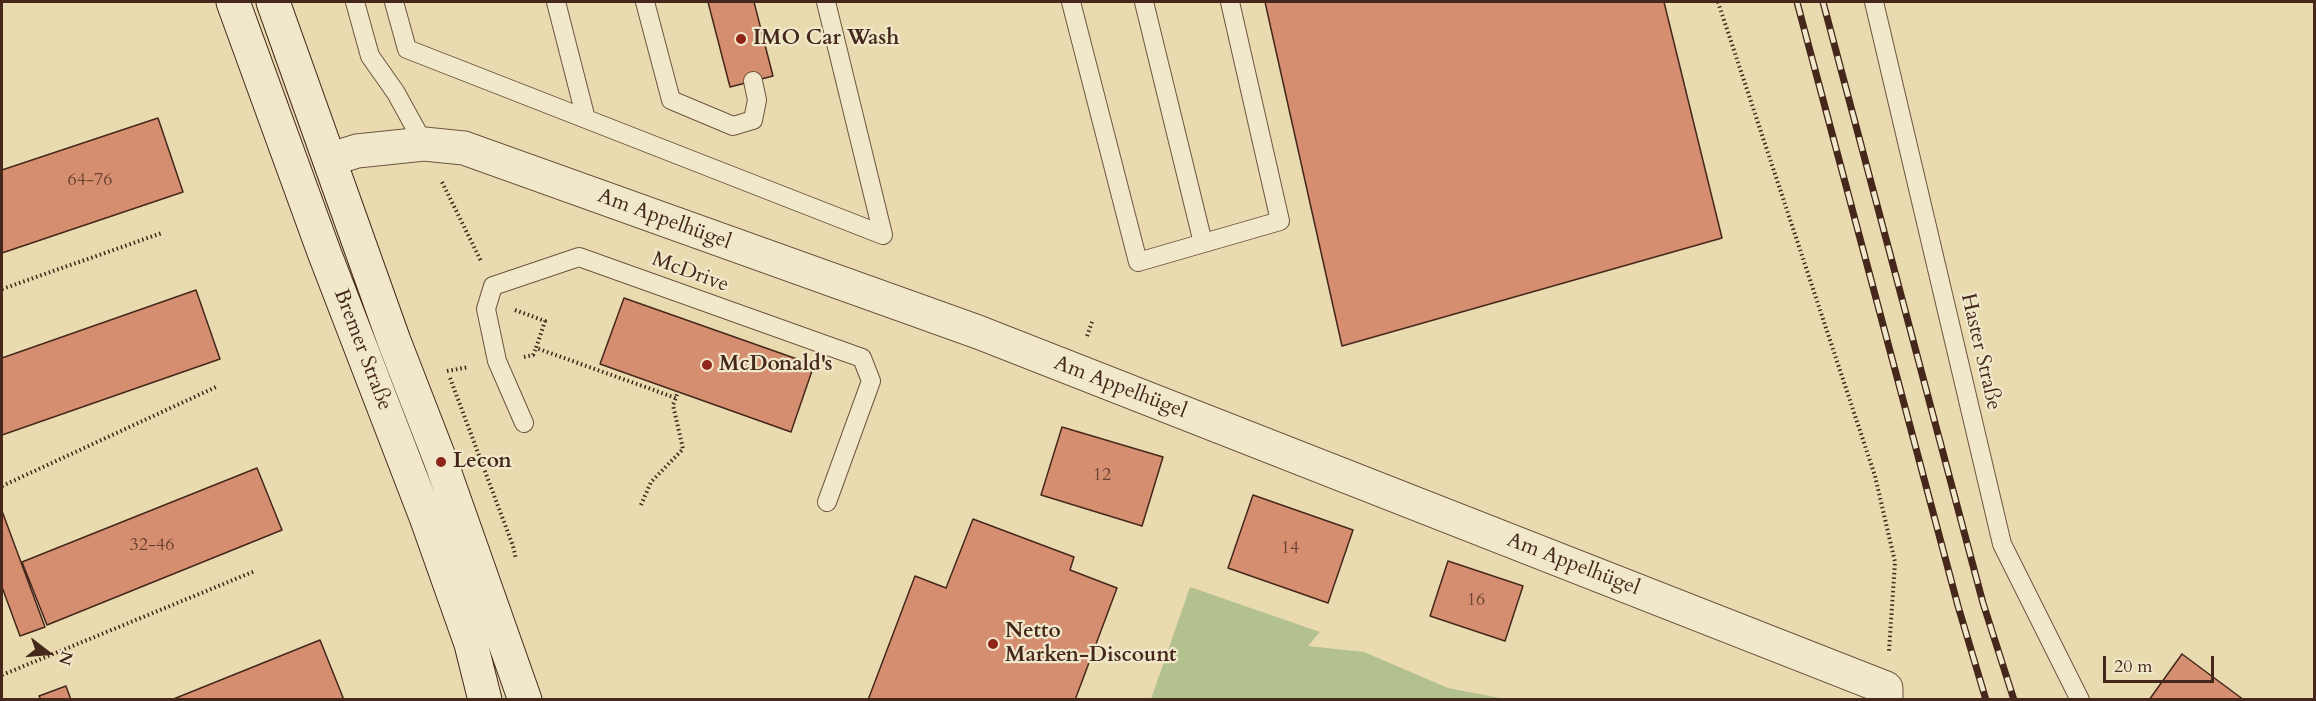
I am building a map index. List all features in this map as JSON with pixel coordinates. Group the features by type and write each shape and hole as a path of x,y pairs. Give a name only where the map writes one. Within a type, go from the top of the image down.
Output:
{"street":[{"name":"Bremer Straße","path":"233,2 324,252 426,518 471,644 485,699"},
{"name":"Bremer Straße","path":"273,2 525,699"},
{"name":"Am Appelhügel","path":"331,159 357,151 424,144 464,148 978,332 1886,694"}],"lane":[{"path":"355,2 370,56 396,93 424,144"},
{"path":"394,2 407,49 883,235 826,2"},
{"path":"556,2 586,119"},
{"path":"645,2 671,100 733,126 753,120 757,100 753,81"},
{"path":"1071,2 1138,262 1280,221 1230,2"},
{"path":"1144,2 1203,243"},
{"name":"Haster Straße","path":"1874,2 2002,544 2080,699"},
{"name":"McDrive","path":"494,286 579,257 862,358 871,381 827,502"},
{"path":"494,286 486,309 497,362 524,423"}],"path":[{"path":"1718,2 1875,476 1896,562 1886,694"},
{"path":"424,144 494,286 511,309 545,321 536,348 676,398"},
{"path":"2,289 162,233"},
{"path":"2,486 216,387"},
{"path":"641,506 651,482 683,449 674,405 678,392"},
{"path":"2,675 255,571"}],"green space":[{"path":"1190,587 1320,632 1308,646 1364,652 1448,688 1505,699 1151,699"}],"building":[{"name":"IMO Car Wash","path":"708,2 754,2 773,76 730,87"},
{"path":"1265,2 1664,2 1722,238 1342,346"},
{"path":"158,118 183,192 2,253 2,170"},
{"path":"196,290 220,359 2,435 2,358"},
{"name":"McDonald's","path":"624,298 814,365 791,432 600,364"},
{"path":"1062,427 1163,457 1142,526 1041,495"},
{"path":"257,468 282,530 47,625 22,562"},
{"path":"1253,495 1353,530 1328,603 1228,568"},
{"path":"2,511 45,627 20,636 2,587"},
{"name":"Netto Marken-Discount","path":"973,519 1074,557 1070,570 1117,588 1075,700 868,700 915,576 946,588"},
{"path":"1448,561 1523,586 1505,641 1430,616"},
{"path":"320,640 344,700 171,700"},
{"path":"2182,654 2244,700 2149,700"},
{"path":"66,686 71,700 41,700 39,696"}],"railway":[{"path":"1797,2 1958,606 1986,700"},
{"path":"1823,2 1983,603 2014,700"}],"place":[{"name":"IMO Car Wash","path":"741,39"},
{"name":"McDonald's","path":"707,365"},
{"name":"Lecon","path":"441,462"},
{"name":"Netto Marken-Discount","path":"993,644"}]}
